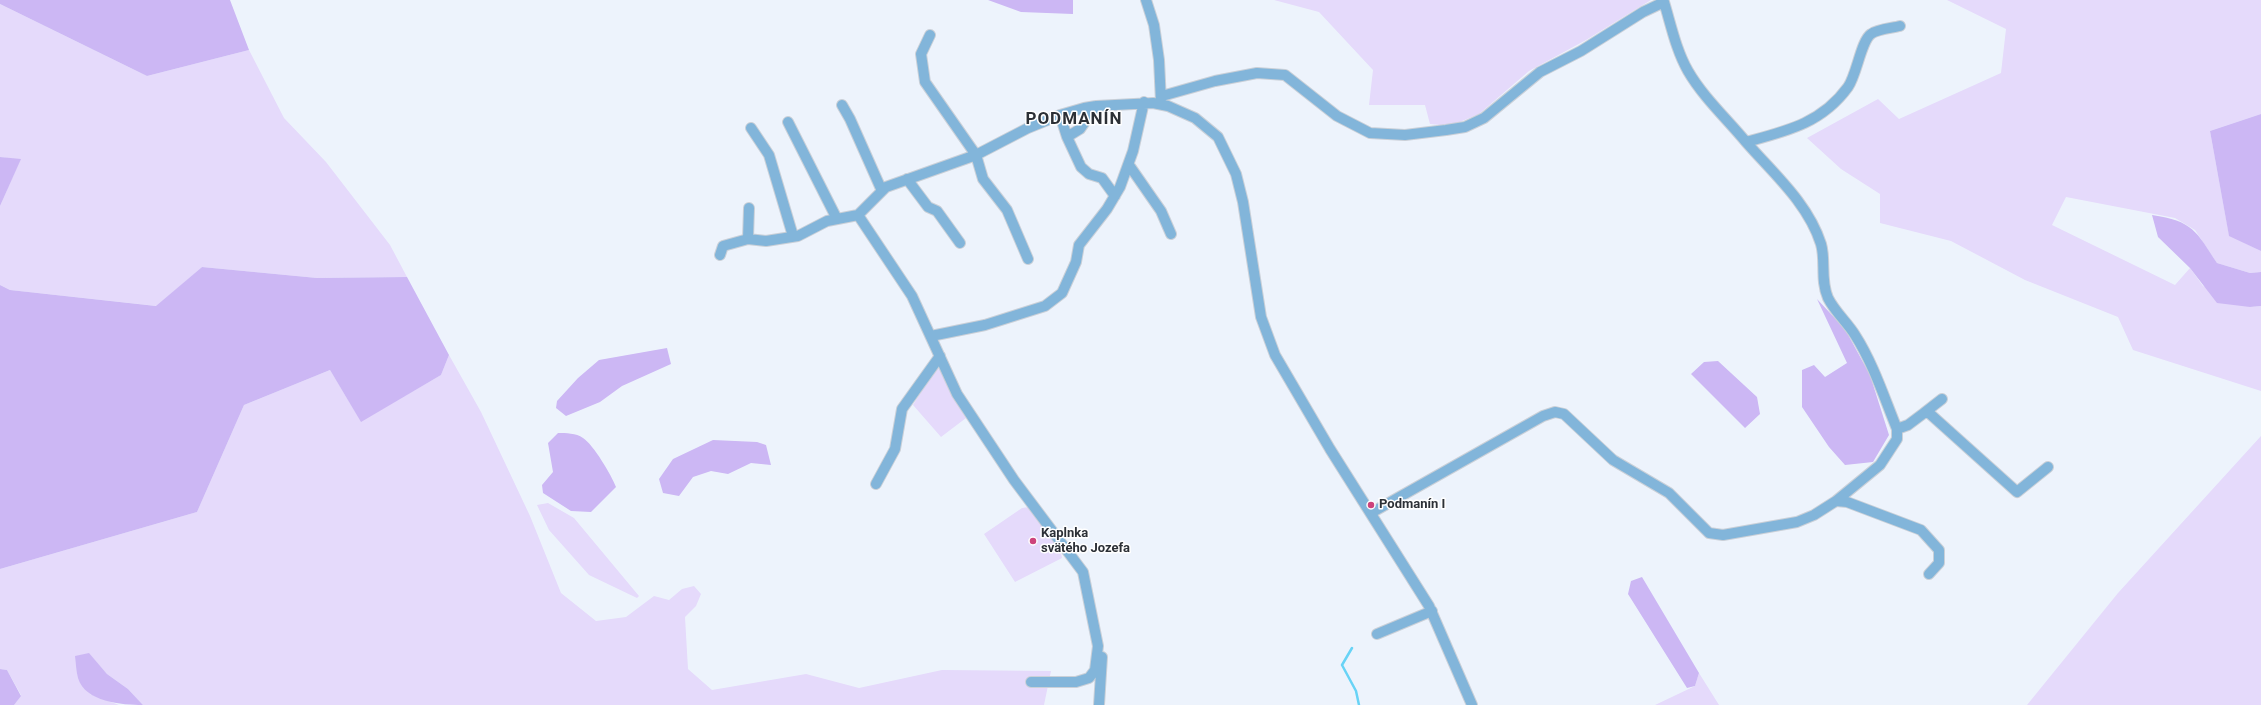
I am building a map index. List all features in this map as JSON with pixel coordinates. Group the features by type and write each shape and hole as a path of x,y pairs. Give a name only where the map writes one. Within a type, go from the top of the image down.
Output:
{"street":[{"path":"1146,0 1154,24 1161,100"},
{"path":"720,255 724,246 748,239 766,241 793,236 827,221 858,215 886,187 907,178 976,156 1028,128 1060,115 1096,106 1161,100 1215,81 1257,73 1285,75 1337,116 1370,133 1405,135 1465,126 1484,118 1540,72 1581,51 1643,12 1664,2 1680,52 1688,71 1700,89 1808,212 1821,246 1823,279 1828,296 1835,309 1854,334 1865,354 1897,429 1897,438 1880,465 1836,501 1814,515 1797,522 1723,534 1709,533 1669,493 1613,460 1564,414 1555,412 1543,416 1371,513"},
{"path":"1746,142 1795,128 1816,118 1848,86 1861,57 1864,43 1871,34 1900,26"},
{"path":"930,35 921,54 925,82 976,156 983,179 1007,210 1028,259"},
{"path":"1161,100 1199,121 1212,131 1224,146 1240,187 1260,311 1268,341 1303,405 1432,611 1472,705"},
{"path":"931,336 985,325 1045,306 1062,293 1076,262 1079,245 1115,196 1129,164 1144,102"},
{"path":"842,105 850,118 882,191"},
{"path":"1067,137 1080,129 1096,106"},
{"path":"1060,115 1067,137 1081,167 1089,174 1102,178 1115,196"},
{"path":"788,122 837,219"},
{"path":"751,128 769,155 793,236"},
{"path":"1129,164 1161,211 1171,234"},
{"path":"907,178 928,207 937,211 960,243"},
{"path":"748,239 749,208"},
{"path":"858,215 912,296 957,394 1009,474 1082,572 1098,646 1103,659 1099,705"},
{"path":"876,484 895,449 902,409 940,356"},
{"path":"1897,429 1908,425 1942,399"},
{"path":"1924,413 1935,416 2017,492 2048,467"},
{"path":"1836,501 1847,502 1921,530 1939,550 1939,563 1929,574"},
{"path":"1377,634 1432,611"},
{"path":"1031,682 1076,682 1089,678 1095,670 1098,646"}],"shaded area":[{"path":"0,0 230,0 249,50 147,76 0,4"},
{"path":"988,0 1073,0 1073,14 1021,12"},
{"path":"1274,0 1651,0 1586,40 1529,71 1479,114 1450,126 1430,124 1425,105 1369,105 1373,70 1319,12"},
{"path":"1947,0 2261,0 2261,114 2210,131 2229,235 2261,251 2261,272 2250,273 2217,263 2195,230 2175,218 2066,197 2052,225 2175,285 2190,268 2203,286 2250,307 2261,306 2261,391 2133,350 2118,317 2025,280 1951,241 1880,223 1880,194 1841,169 1807,138 1878,99 1899,119 2001,73 2006,29"},
{"path":"0,4 147,76 249,50 284,118 326,162 390,245 407,277 317,278 202,267 157,306 10,290 0,285 0,206 20,160 0,157"},
{"path":"2261,114 2261,251 2229,236 2210,131"},
{"path":"0,157 21,159 0,206"},
{"path":"2152,215 2166,217 2185,224 2192,229 2204,243 2217,263 2250,273 2261,272 2261,306 2250,307 2217,303 2190,268 2158,237"},
{"path":"202,267 317,278 407,277 449,355 441,375 361,422 330,370 244,405 197,512 0,569 0,285 10,290 156,306"},
{"path":"1817,299 1845,329 1870,375 1889,435 1873,462 1845,465 1829,447 1802,407 1802,370 1814,365 1825,377 1847,363"},
{"path":"667,348 671,364 622,386 600,402 566,416 556,408 557,401 578,378 599,360"},
{"path":"449,355 481,412 530,516 561,593 596,621 626,617 654,596 669,600 682,589 694,586 701,594 696,606 685,617 688,669 712,690 806,674 859,688 942,670 1051,671 1044,705 143,705 128,689 107,674 88,653 90,694 119,705 14,705 21,695 7,670 0,669 0,569 197,512 244,405 330,370 361,421 441,375"},
{"path":"1718,361 1757,397 1760,414 1745,428 1691,374 1704,362"},
{"path":"940,368 949,390 966,418 941,437 913,405 934,371"},
{"path":"558,433 577,435 587,441 602,461 616,487 591,512 571,511 543,493 542,485 553,472 548,443"},
{"path":"2261,436 2261,705 2027,705 2118,593"},
{"path":"713,440 757,442 766,445 771,465 751,463 728,474 711,471 693,477 679,496 663,493 659,479 673,459"},
{"path":"548,503 574,518 639,596 637,598 589,575 549,530 537,505"},
{"path":"1029,507 1060,549 1062,558 1015,582 984,534 1022,508"},
{"path":"1642,577 1699,673 1695,686 1687,688 1628,594 1631,581"},
{"path":"89,653 107,674 128,689 143,705 115,703 96,697 88,692 82,686 78,678 75,656"},
{"path":"0,669 7,670 21,696 14,705 0,705"},
{"path":"1699,673 1719,705 1655,705 1695,686"}],"waterway":[{"path":"1352,648 1342,665 1356,691 1359,705"}],"place":[{"name":"Podmanín I","path":"1371,505"},
{"name":"Kaplnka svätého Jozefa","path":"1033,541"}],"district":[{"name":"PODMANÍN","path":"1074,120"}]}
